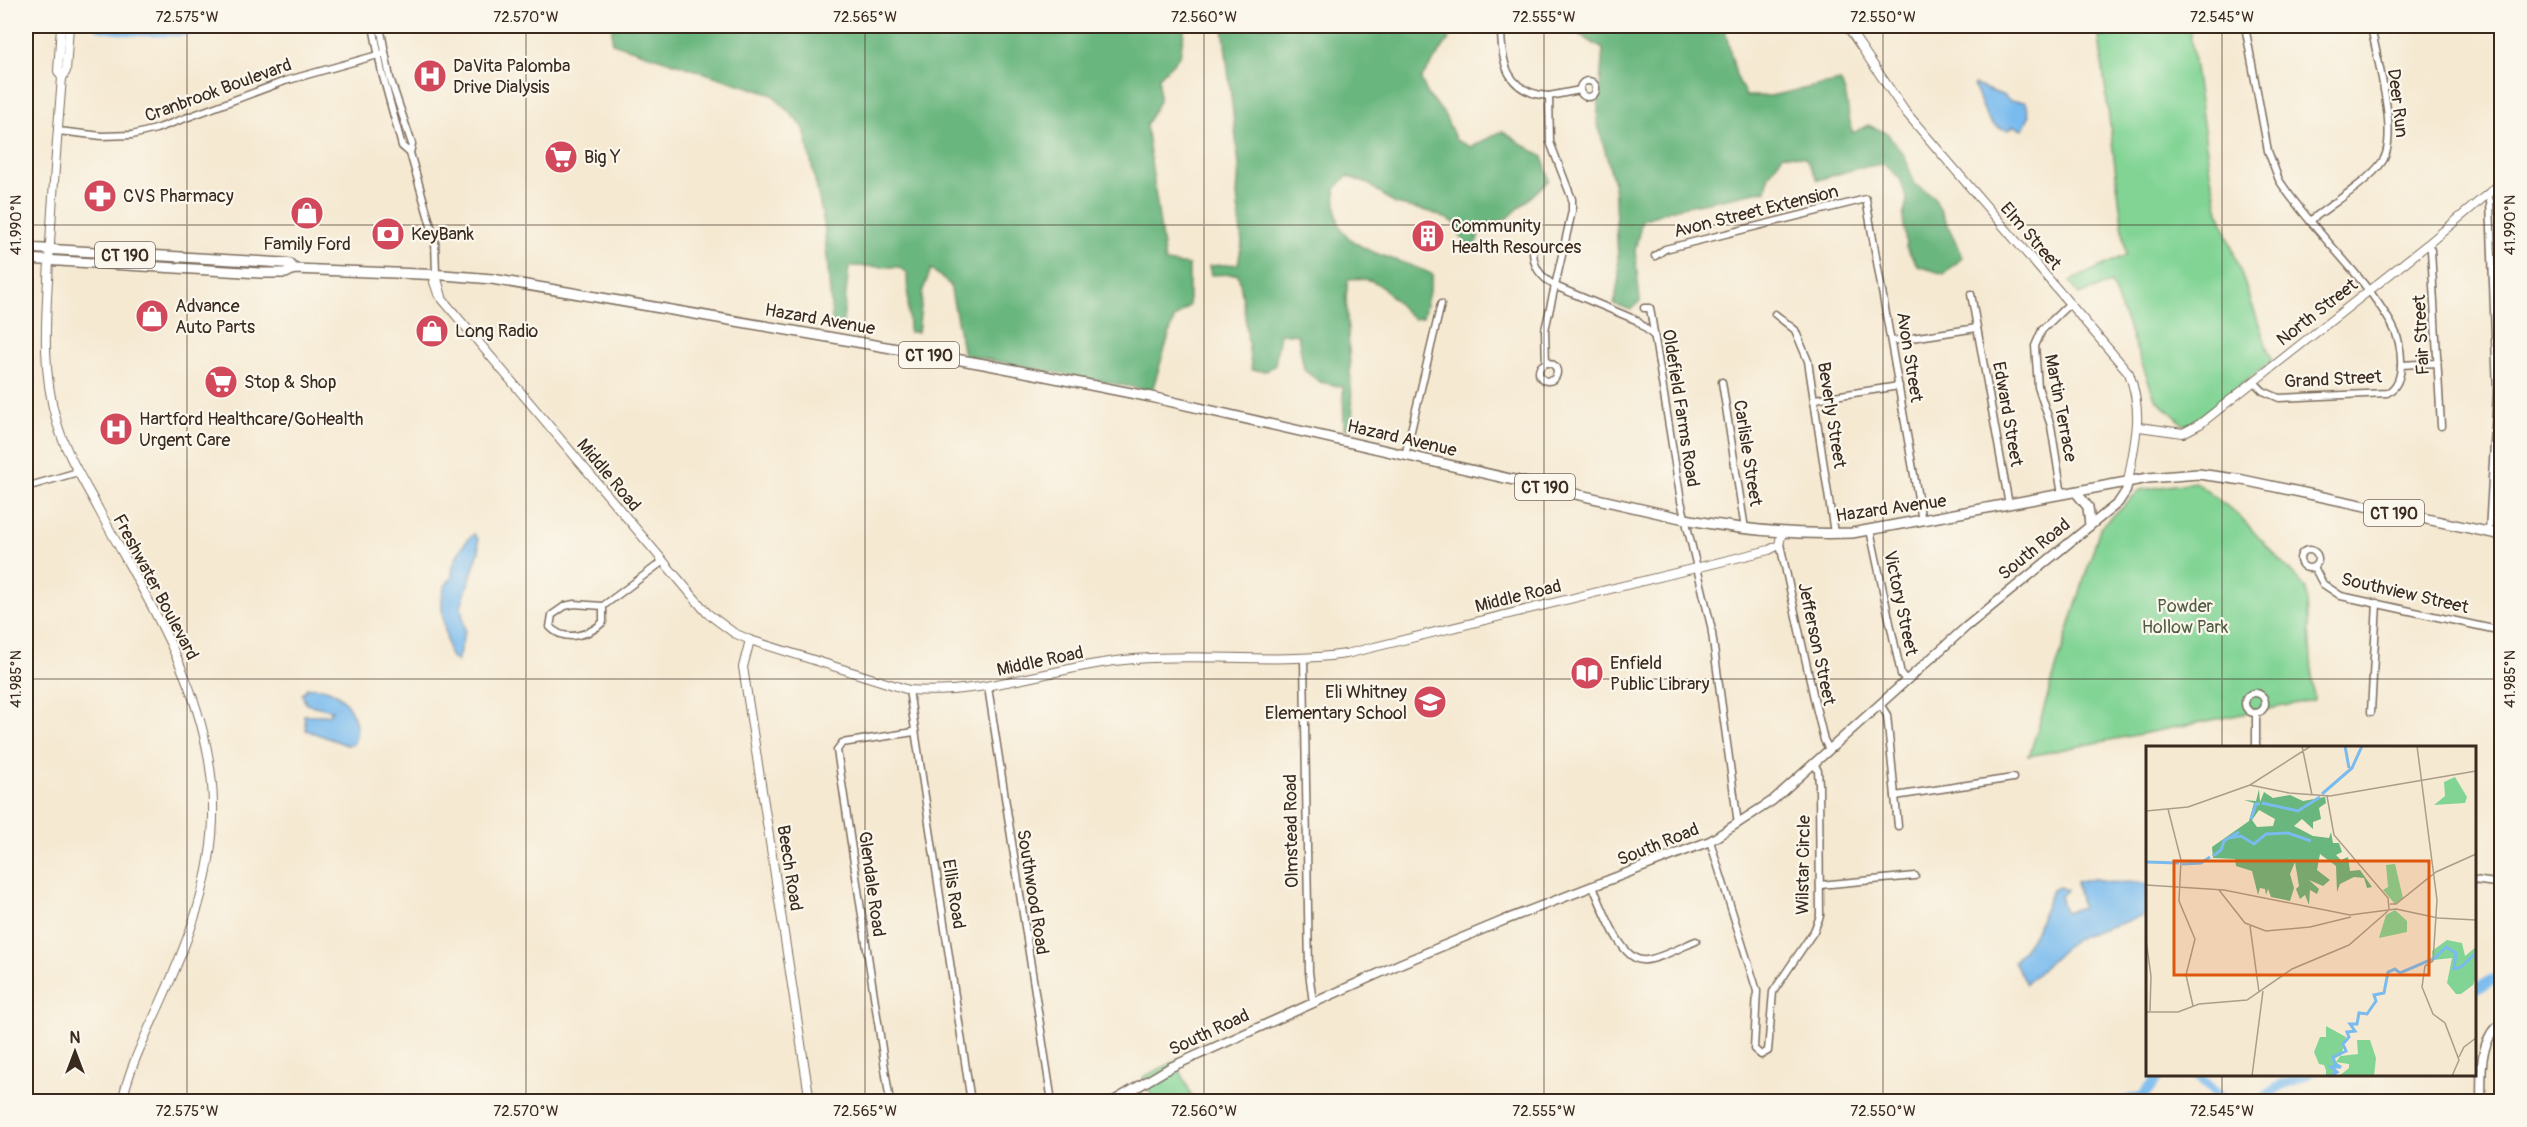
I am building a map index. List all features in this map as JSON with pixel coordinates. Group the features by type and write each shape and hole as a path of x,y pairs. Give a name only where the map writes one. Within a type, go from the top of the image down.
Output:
{"main road":[{"name":"Hazard Avenue","path":"26,248 284,263 290,264 294,269"},
{"name":"Hazard Avenue","path":"26,259 203,270 286,273 294,269 436,274 508,282 1036,374 1162,399 1685,519 1745,529 1834,533 1870,530 2179,474 2219,476 2502,535"},
{"path":"203,270 224,260"},
{"name":"South Road","path":"1112,1101 1171,1067 1313,1003 1505,920 1710,841 1738,824 1772,801 1906,680 2032,571 2118,503 2126,491 2128,482"},
{"path":"2076,492 2088,507 2090,525"},
{"path":"2481,1101 2482,1057 2486,1041 2494,1029 2502,1023"}],"street":[{"name":"Freshwater Boulevard","path":"62,26 58,71 62,78"},
{"name":"Freshwater Boulevard","path":"69,26 66,71 62,78 44,330 47,381 60,431 78,472 189,683 205,731 212,766 212,845 205,882 180,959 138,1054 122,1101"},
{"path":"373,26 382,54 402,146 410,153 436,244 436,274"},
{"path":"380,26 382,54"},
{"path":"1501,26 1504,62 1510,78 1519,87 1535,95 1549,96 1580,90"},
{"name":"Elm Street","path":"1847,26 1904,110 2129,373 2139,409 2139,427 2128,482"},
{"name":"Grand Street","path":"2245,26 2272,166 2287,193 2393,326 2401,365 2395,387 2382,394 2279,398 2263,391 2253,381"},
{"name":"Deer Run","path":"2310,221 2377,168 2387,153 2389,125 2371,26"},
{"name":"Cranbrook Boulevard","path":"58,131 102,136 132,135 156,129 285,81 382,54"},
{"path":"1546,363 1545,330 1572,211 1572,199 1550,142 1549,96"},
{"name":"North Street","path":"2139,427 2171,432 2191,430 2428,244 2502,182"},
{"path":"2487,194 2490,201 2499,391 2489,532"},
{"name":"Avon Street Extension","path":"1655,256 1665,249 1866,199"},
{"name":"Avon Street","path":"1866,199 1922,521"},
{"name":"Fair Street","path":"2428,244 2431,250 2441,426"},
{"path":"1533,250 1533,261 1539,274 1555,286 1636,320 1654,336"},
{"name":"Middle Road","path":"436,274 442,297 707,613 734,633 750,640 909,690 933,692 988,687 1134,659 1304,659 1346,654 1698,568 1769,550 1780,544"},
{"name":"Edward Street","path":"1971,294 2009,505"},
{"path":"1405,456 1441,304"},
{"name":"Martin Terrace","path":"2062,495 2051,426 2038,387 2035,346 2042,330 2070,304"},
{"name":"Oldefield Farms Road","path":"1644,308 1650,308 1685,519 1711,626 1738,824"},
{"name":"Beverly Street","path":"1775,314 1799,336 1808,361 1834,533"},
{"path":"1892,340 1977,328"},
{"name":"Grand Street","path":"2401,365 2437,363"},
{"name":"Carlisle Street","path":"1722,382 1745,529"},
{"path":"1815,399 1899,386"},
{"path":"26,487 78,472"},
{"name":"Victory Street","path":"1870,530 1901,674 1906,680"},
{"path":"1780,544 1782,532"},
{"name":"Jefferson Street","path":"1780,544 1815,703 1824,740 1829,749"},
{"path":"603,606 603,622 590,630 565,636 550,627 552,615 565,606 574,604 603,606 662,562"},
{"name":"Southview Street","path":"2314,567 2323,584 2333,592 2502,631"},
{"path":"2371,712 2377,603"},
{"name":"Beech Road","path":"750,640 743,667 810,1101"},
{"name":"Olmstead Road","path":"1304,659 1308,969 1313,1003"},
{"name":"Southwood Road","path":"988,687 1052,1101"},
{"name":"Ellis Road","path":"909,690 971,1101"},
{"path":"1880,704 1887,715 1898,826"},
{"path":"2256,713 2256,746"},
{"name":"Glendale Road","path":"890,1101 837,750 842,743 914,732"},
{"name":"Wilstar Circle","path":"1710,841 1757,990 1754,1049 1761,1055 1768,1051 1773,992 1814,932 1820,916 1818,771 1814,763"},
{"path":"1895,796 2013,778"},
{"path":"1820,885 1915,876"},
{"path":"2476,880 2502,884"},
{"path":"1593,887 1615,934 1633,958 1644,961 1695,941"},
{"path":"1757,990 1773,992"}],"green space":[{"path":"612,26 1185,26 1180,56 1159,77 1159,101 1146,125 1165,262 1189,265 1189,306 1174,319 1152,391 964,355 950,285 931,269 923,290 918,332 909,332 907,273 898,267 849,266 842,331 833,329 824,223 804,128 773,95 612,43"},
{"path":"1223,26 1443,26 1449,39 1421,79 1428,95 1444,114 1456,140 1471,147 1502,131 1543,157 1549,180 1509,217 1480,230 1476,244 1464,244 1454,222 1431,212 1395,204 1370,185 1347,176 1335,189 1337,217 1346,236 1368,250 1433,275 1423,317 1414,319 1379,284 1371,280 1348,279 1346,297 1353,419 1349,429 1344,429 1343,387 1320,382 1304,370 1298,335 1280,333 1275,365 1266,371 1252,370 1238,274 1211,275 1209,266 1238,264 1242,243 1237,196 1239,165"},
{"path":"1574,26 1724,26 1736,75 1746,96 1770,96 1840,81 1853,133 1868,125 1887,133 1904,155 1915,184 1934,197 1963,257 1944,274 1918,266 1906,247 1903,217 1907,200 1900,179 1884,164 1858,168 1818,180 1805,157 1783,154 1769,175 1766,190 1677,208 1642,220 1635,250 1640,301 1631,310 1614,304 1619,277 1614,184 1597,121 1603,49 1578,34"},
{"path":"2161,26 2189,26 2210,172 2219,211 2272,361 2187,427 2155,398 2111,283 2079,295 2070,281 2126,255 2099,37"},
{"name":"Powder Hollow Park","path":"2195,482 2237,514 2306,588 2314,700 2029,756 2100,528 2140,490"},
{"path":"1176,1061 1194,1101 1154,1101 1143,1077"}],"water":[{"path":"1975,85 2002,95 2010,101 2026,102 2029,116 2023,129 2013,126 2009,130 1994,125 1986,115"},
{"path":"474,534 478,539 479,551 461,606 465,631 457,662 449,654 442,611 443,592 446,584 452,578 453,566 458,554"},
{"path":"307,688 328,690 338,695 349,707 356,730 353,744 347,745 306,730 304,715 328,715 332,710 306,704 302,694"},
{"path":"2093,878 2113,883 2146,884 2146,915 2084,935 2071,942 2026,984 2014,962 2035,933 2052,890 2059,887 2067,890 2061,896 2066,912 2082,907 2076,882"}],"waterway":[{"path":"100,26 115,29 164,31 229,26"},
{"path":"2476,988 2502,976"},
{"path":"2121,1102 2143,1096 2159,1076"},
{"path":"2198,1076 2225,1102"},
{"path":"2258,1102 2281,1085 2304,1076"}],"place":[{"name":"DaVita Palomba Drive Dialysis","path":"430,76"},
{"name":"Big Y","path":"561,157"},
{"name":"CVS Pharmacy","path":"100,196"},
{"name":"Family Ford","path":"307,213"},
{"name":"KeyBank","path":"388,234"},
{"name":"Community Health Resources","path":"1428,236"},
{"name":"Advance Auto Parts","path":"152,316"},
{"name":"Long Radio","path":"432,331"},
{"name":"Stop & Shop","path":"221,382"},
{"name":"Hartford Healthcare/GoHealth Urgent Care","path":"116,429"},
{"name":"Enfield Public Library","path":"1587,673"},
{"name":"Eli Whitney Elementary School","path":"1430,702"}]}
